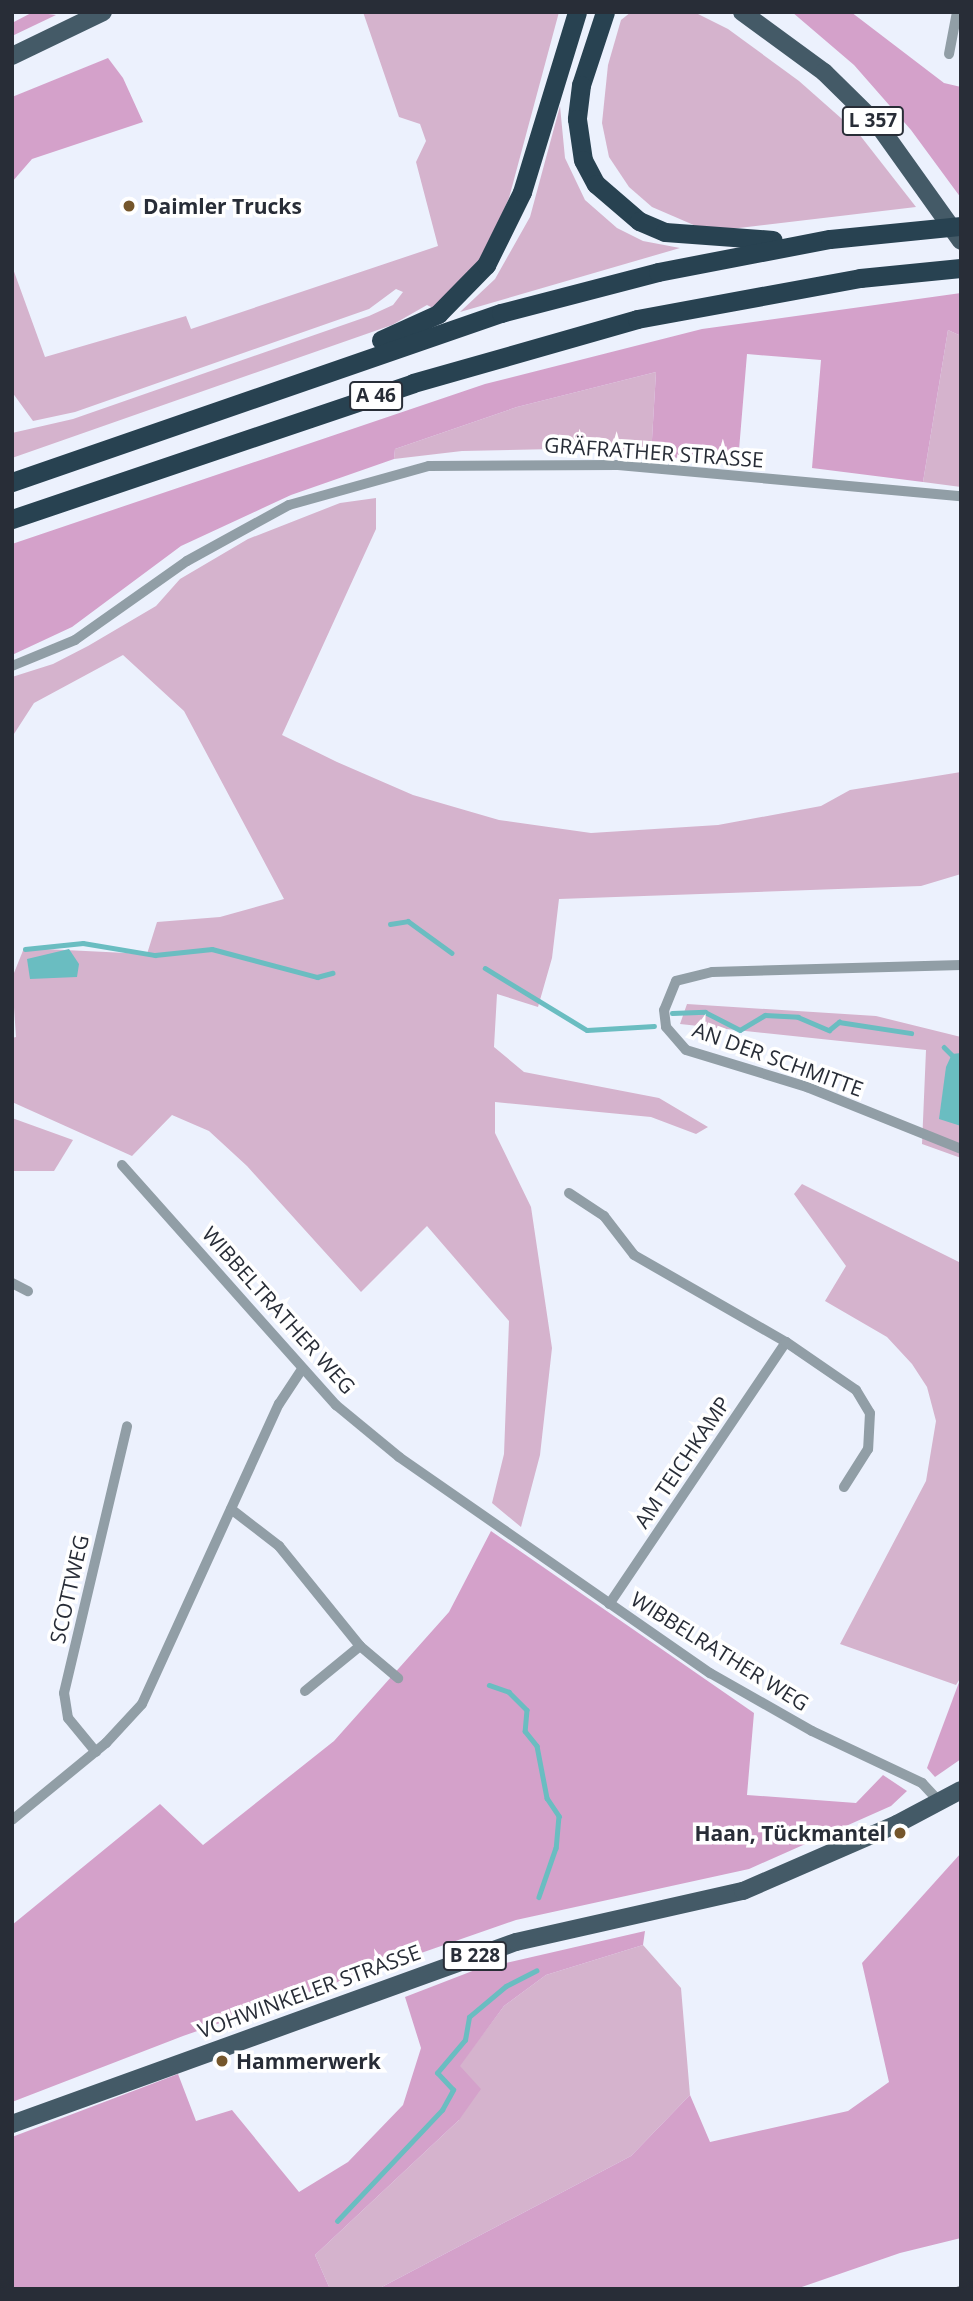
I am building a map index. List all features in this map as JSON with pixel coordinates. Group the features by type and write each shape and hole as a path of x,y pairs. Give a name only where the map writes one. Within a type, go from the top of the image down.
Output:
{"highway":[{"path":"604,12 581,85 577,119 583,160 596,184 616,204 639,221 688,237 746,241 830,239"},
{"path":"597,35 615,12"},
{"path":"275,388 411,329 464,293 486,265 522,192 575,15"},
{"name":"A 46","path":"12,482 275,388 501,313 658,272 830,239 961,226"},
{"name":"A 46","path":"12,519 413,383 637,319 860,278 961,268"}],"main road":[{"path":"12,56 103,12"},
{"name":"L 357","path":"742,12 841,87 917,176 961,241"},
{"name":"B 228","path":"940,1802 961,1790"},
{"name":"VOHWINKELER STRASSE","path":"12,2124 516,1942 743,1891 940,1802"}],"street":[{"path":"949,54 957,12"},
{"name":"GRÄFRATHER STRASSE","path":"12,666 47,654 93,630 139,594 236,531 289,505 429,466 618,465 961,496"},
{"name":"AN DER SCHMITTE","path":"961,965 690,975 676,981 664,1010 666,1027 686,1050 807,1087 961,1149"},
{"name":"WIBBELTRATHER WEG","path":"122,1165 336,1405 399,1457 487,1517"},
{"path":"569,1193 604,1216 634,1255 786,1342 856,1390 870,1413 868,1449 844,1487"},
{"path":"12,1283 28,1292"},
{"name":"AM TEICHKAMP","path":"609,1604 786,1342"},
{"path":"12,1820 96,1752 142,1704 279,1404 302,1369"},
{"name":"SCOTTWEG","path":"96,1752 68,1718 64,1693 127,1426"},
{"path":"231,1508 286,1553 360,1646 398,1678"},
{"name":"WIBBELRATHER WEG","path":"487,1517 710,1673 812,1731 922,1783 940,1802"},
{"path":"305,1691 360,1646"}],"shaded area":[{"path":"33,12 56,15 12,36 12,23"},
{"path":"363,12 559,12 509,198 484,255 433,308 427,305 392,325 12,458 12,433 73,419 369,316 393,305 403,292 396,289 369,309 75,412 33,421 12,392 12,266 45,357 186,316 191,329 438,246 416,162 426,141 420,124 399,117"},
{"path":"631,12 694,12 728,29 799,81 859,134 916,207 722,230 696,226 652,207 629,187 609,157 602,123 608,65 621,20"},
{"path":"792,12 851,12 944,83 961,87 961,198 911,130 854,65"},
{"path":"108,58 123,78 143,122 32,159 12,182 12,97"},
{"path":"560,106 565,158 585,200 617,228 643,241 680,248 460,312 495,279 530,217"},
{"path":"961,293 961,336 948,330 923,482 812,468 821,360 747,354 738,462 651,456 656,372 517,407 395,449 394,459 291,495 181,546 72,627 12,655 12,544 485,384 702,329"},
{"path":"948,330 961,336 961,487 923,482"},
{"path":"656,372 651,456 555,449 462,451 394,459 395,449 517,407"},
{"path":"376,498 376,529 282,735 337,762 413,795 499,820 591,833 718,825 821,806 850,790 961,772 961,874 921,886 559,899 552,958 538,1007 497,994 494,1047 524,1072 659,1098 708,1127 696,1134 651,1117 495,1102 495,1133 531,1207 552,1348 540,1455 521,1527 492,1503 504,1454 509,1321 427,1226 361,1292 247,1166 209,1131 172,1115 132,1156 12,1102 12,1038 16,1037 12,978 24,948 147,954 157,922 220,917 284,899 184,711 123,655 34,703 12,737 12,677 53,664 88,646 156,606 180,579 248,539 340,503"},
{"path":"687,1004 876,1016 961,1037 961,1158 922,1144 926,1050 680,1024"},
{"path":"12,1118 73,1140 54,1171 12,1171"},
{"path":"802,1184 961,1263 961,1677 956,1685 840,1644 926,1481 936,1421 927,1387 912,1364 887,1337 825,1301 846,1266 794,1194"},
{"path":"491,1531 754,1713 747,1795 856,1803 883,1775 907,1791 891,1806 749,1869 516,1920 183,2036 12,2102 12,1925 160,1804 203,1845 334,1741 449,1612"},
{"path":"961,1677 961,1759 935,1777 927,1768"},
{"path":"961,1853 961,2238 900,2253 796,2289 378,2289 631,2156 690,2095 710,2142 848,2111 889,2082 862,1963"},
{"path":"645,1931 643,1945 546,1975 504,2006 460,2066 481,2089 459,2120 315,2255 330,2289 12,2289 12,2137 178,2074 196,2121 232,2110 299,2192 348,2162 403,2105 421,2048 405,1997 475,1970"},
{"path":"643,1945 681,1988 690,2095 631,2156 378,2289 330,2289 315,2255 459,2120 459,2066 504,2006 546,1975"}],"water":[{"path":"69,949 79,964 77,977 30,979 27,959"},
{"path":"961,1053 961,1126 939,1119 946,1067 952,1054"}],"waterway":[{"path":"390,924 408,921 452,953"},
{"path":"25,949 83,943 155,955 212,949 317,977 332,973"},
{"path":"485,968 587,1030 654,1026"},
{"path":"672,1013 705,1012 740,1030 765,1015 798,1017 829,1030 839,1022 911,1033"},
{"path":"944,1047 961,1064"},
{"path":"489,1685 509,1692 527,1710 525,1731 537,1746 547,1798 559,1816 556,1848 539,1897"},
{"path":"337,2221 442,2110 453,2090 437,2073 465,2040 469,2017 506,1986 536,1971"}],"railway":[{"path":"957,2289 961,2288"}],"place":[{"name":"Daimler Trucks","path":"129,206"},
{"name":"Haan, Tückmantel","path":"900,1833"},
{"name":"Hammerwerk","path":"222,2061"}]}
